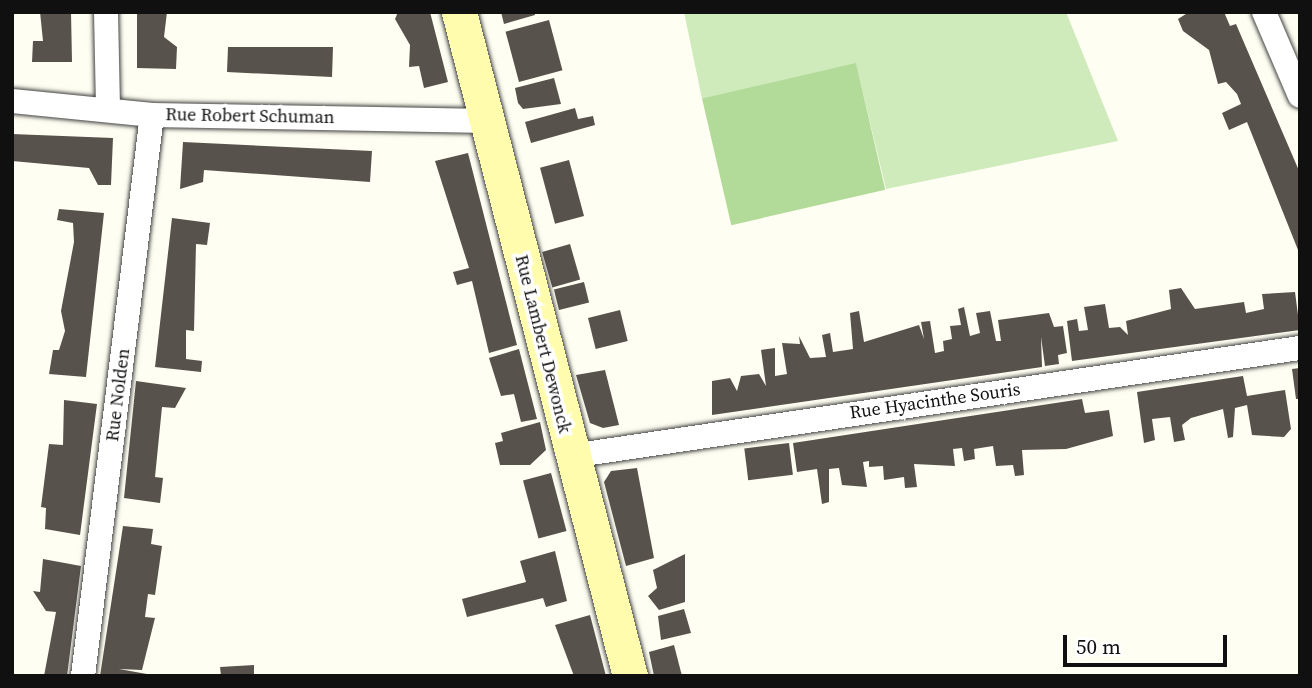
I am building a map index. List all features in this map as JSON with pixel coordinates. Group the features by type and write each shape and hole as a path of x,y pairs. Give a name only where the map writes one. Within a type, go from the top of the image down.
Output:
{"street":[{"path":"106,12 108,108"},
{"name":"Rue Lambert Dewonck","path":"459,12 489,121 570,456 630,676"},
{"path":"1264,12 1300,96"},
{"name":"Rue Robert Schuman","path":"12,101 108,108 152,115 489,121"},
{"name":"Rue Nolden","path":"83,676 152,115"},
{"name":"Rue Hyacinthe Souris","path":"570,456 1300,348"}],"green space":[{"path":"684,12 1066,12 1118,141 886,189 856,64 702,99"},
{"path":"856,63 885,190 731,225 702,99"}],"building":[{"path":"40,12 71,12 72,62 32,62 33,41 43,41"},
{"path":"137,12 167,12 164,37 177,47 176,69 137,68"},
{"path":"398,12 430,12 448,82 424,88 419,66 409,67 410,45 395,19"},
{"path":"501,12 534,12 535,15 504,24"},
{"path":"1189,12 1224,12 1230,26 1236,24 1300,173 1300,255 1247,122 1229,130 1222,113 1241,104 1237,94 1226,82 1218,84 1209,50 1183,31 1178,19"},
{"path":"549,20 562,70 519,82 506,32"},
{"path":"228,47 333,47 332,77 227,72"},
{"path":"554,78 561,104 523,109 518,103 515,88"},
{"path":"575,108 578,119 593,116 595,125 531,143 525,122"},
{"path":"12,134 113,138 111,185 98,185 89,168 12,161"},
{"path":"183,142 372,151 370,182 204,170 203,182 180,189"},
{"path":"468,153 517,345 489,353 472,281 457,285 453,272 469,268 435,161"},
{"path":"569,160 584,216 555,224 540,168"},
{"path":"59,209 104,213 86,377 49,374 53,350 59,350 65,331 61,311 74,242 73,223 57,220"},
{"path":"172,218 210,223 207,245 196,244 194,331 186,330 186,359 202,361 201,372 155,367"},
{"path":"570,244 580,280 552,288 542,252"},
{"path":"584,282 589,302 559,310 554,289"},
{"path":"1181,288 1195,309 1244,302 1246,313 1264,309 1262,294 1295,292 1300,330 1072,361 1067,321 1077,319 1079,331 1088,330 1084,307 1105,304 1109,328 1120,327 1128,335 1126,321 1171,309 1169,290"},
{"path":"964,307 970,336 980,333 976,313 990,311 996,341 1001,341 998,320 1049,313 1054,327 1063,326 1067,353 1058,355 1059,364 1045,366 1041,337 1042,367 712,415 712,381 730,378 737,391 741,376 759,374 766,386 761,350 775,348 775,376 787,374 782,343 800,344 799,336 810,358 826,357 822,335 830,333 833,352 853,349 850,313 859,311 864,342 919,325 924,339 921,322 930,321 935,353 944,351 943,341 952,339 950,326 961,325 958,309"},
{"path":"620,310 628,341 596,349 588,318"},
{"path":"519,349 537,419 521,422 514,394 501,396 489,358"},
{"path":"1300,368 1300,399 1296,399 1292,369"},
{"path":"605,370 619,425 603,428 590,423 576,375"},
{"path":"1243,376 1247,396 1285,390 1291,429 1284,437 1252,435 1247,405 1235,408 1233,437 1228,438 1223,409 1191,418 1182,425 1185,440 1174,442 1170,417 1152,419 1155,440 1144,443 1137,392"},
{"path":"136,381 186,388 175,408 162,407 155,477 163,478 160,503 124,498"},
{"path":"1082,399 1085,413 1109,410 1113,436 1066,449 1022,450 1024,475 1015,476 1013,465 996,466 993,446 974,449 975,459 964,461 962,448 953,449 955,466 914,464 917,487 905,488 904,477 884,480 883,466 869,467 869,461 863,462 867,487 842,485 839,468 829,469 829,502 822,504 817,469 797,472 793,443"},
{"path":"64,400 97,404 80,535 45,529 46,508 41,507 49,444 63,445"},
{"path":"540,422 546,450 530,465 500,465 495,443 503,441 501,433"},
{"path":"789,443 793,475 748,480 744,448"},
{"path":"637,468 654,558 626,566 604,482 611,471"},
{"path":"551,473 567,531 539,538 523,481"},
{"path":"123,526 153,529 151,544 162,546 155,595 148,594 145,617 155,618 142,670 119,669 158,676 100,676"},
{"path":"555,551 567,601 546,607 543,598 467,617 462,599 526,582 520,561"},
{"path":"685,554 685,602 659,610 648,596 657,588 653,570"},
{"path":"43,559 81,566 67,676 44,676 56,612 46,611 33,591 40,592"},
{"path":"684,609 691,633 661,640 658,616"},
{"path":"590,615 606,676 574,676 555,625"},
{"path":"674,645 682,676 654,676 649,652"},
{"path":"254,665 254,676 221,676 220,667"}]}
